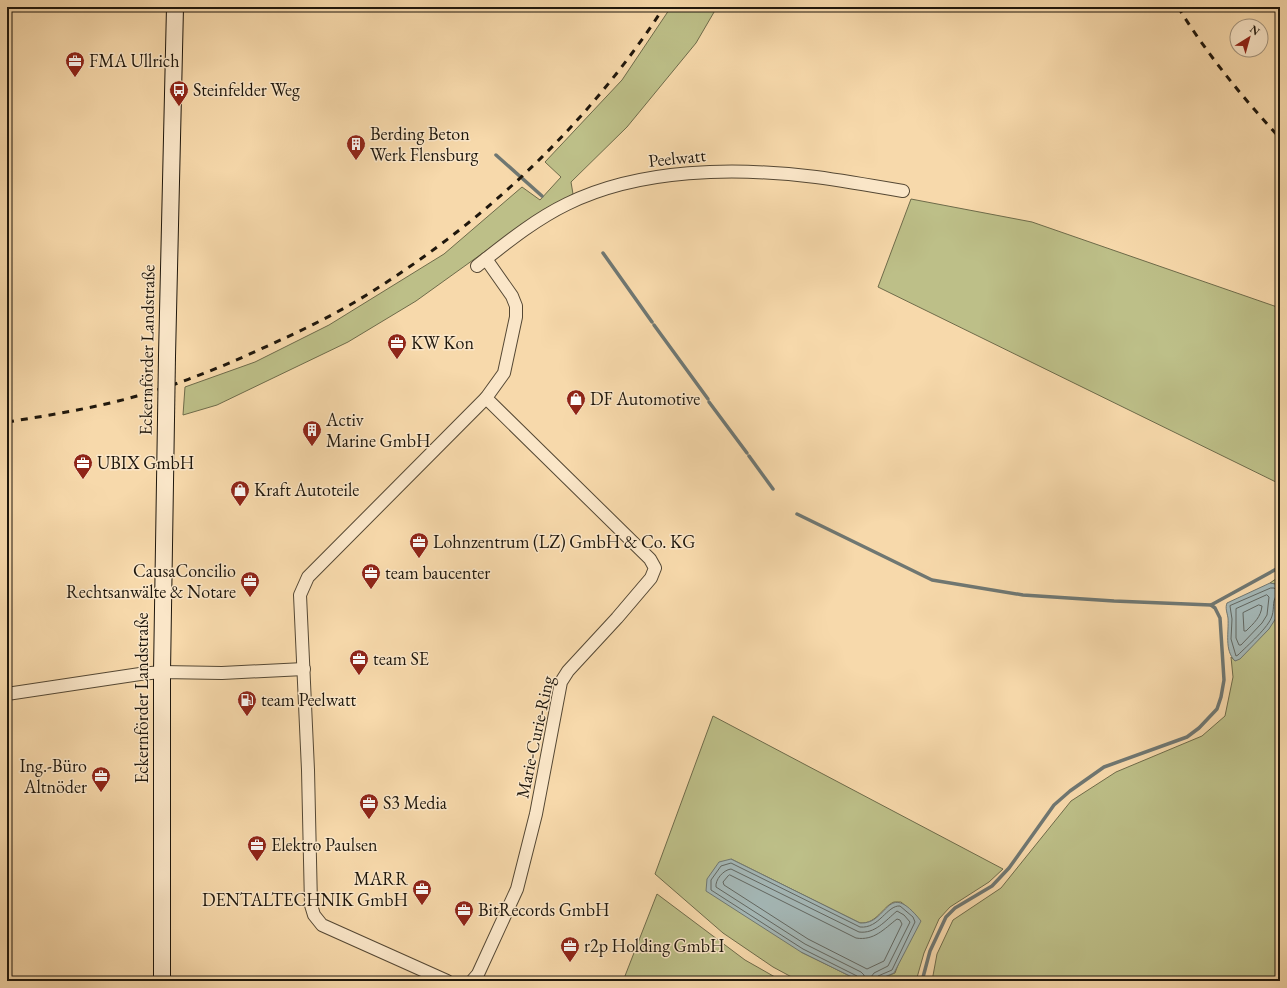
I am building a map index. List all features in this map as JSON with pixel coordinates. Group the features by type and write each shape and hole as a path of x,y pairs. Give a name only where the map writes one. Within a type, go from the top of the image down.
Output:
{"street":[{"name":"Eckernförder Landstraße","path":"162,981 162,672 175,7"},
{"name":"Peelwatt","path":"486,398 504,373 516,317 516,306 512,296 481,262 539,220 567,204 624,183 672,175 718,172 756,172 816,177 903,191"},
{"path":"447,981 322,924 314,916 311,905 308,770 300,595 308,577 486,398"},
{"name":"Marie-Curie-Ring","path":"472,981 478,974 518,889 536,814 561,682 568,671 652,578 655,568 650,559 486,398"},
{"path":"7,694 162,672 222,673 304,669"}],"green space":[{"path":"671,7 717,7 696,43 627,127 571,182 573,194 519,227 416,301 348,342 217,405 183,415 185,387 255,362 329,325 444,254 522,187 540,200 561,177 545,162 622,80"},
{"path":"911,199 1032,222 1280,308 1280,484 878,287"},
{"path":"1280,576 1280,981 932,981 937,954 953,920 1001,888 1071,801 1116,772 1202,736 1225,716 1233,677 1231,657 1235,661 1269,629 1275,584 1270,583"},
{"path":"713,716 1003,869 989,882 950,907 939,919 924,953 916,981 875,981 895,973 916,915 901,902 894,902 890,904 871,921 860,923 731,859 801,952 862,981 799,981 773,967 723,933 655,874"},
{"path":"657,894 745,960 782,981 623,981"}],"water":[{"path":"1270,583 1275,584 1279,588 1276,618 1269,629 1240,659 1235,661 1229,652 1228,646 1227,603"},
{"path":"731,859 860,923 870,922 888,906 894,903 901,903 910,909 921,921 894,973 875,981 858,980 801,952 706,891 707,879 719,862"}],"waterway":[{"path":"496,155 542,196"},
{"path":"603,253 652,322"},
{"path":"654,325 708,399"},
{"path":"709,402 747,453"},
{"path":"749,456 773,489"},
{"path":"797,514 932,580 1023,595 1211,605 1280,567"},
{"path":"922,981 930,951 946,917 955,908 992,886 1009,868 1054,805 1070,791 1104,767 1187,737 1199,728 1217,709 1224,680 1220,618 1215,608 1211,605"}],"railway":[{"path":"7,422 105,404 137,396 177,383 217,368 271,344 314,324 355,302 444,242 486,208 526,172 564,134 600,94 664,7"},
{"path":"1178,7 1201,42 1226,75 1280,138"}],"place":[{"name":"FMA Ullrich","path":"75,78"},
{"name":"Steinfelder Weg","path":"179,107"},
{"name":"Berding Beton Werk Flensburg","path":"356,161"},
{"name":"KW Kon","path":"397,360"},
{"name":"DF Automotive","path":"576,416"},
{"name":"Activ Marine GmbH","path":"312,447"},
{"name":"UBIX GmbH","path":"83,480"},
{"name":"Kraft Autoteile","path":"240,507"},
{"name":"Lohnzentrum (LZ) GmbH & Co. KG","path":"419,559"},
{"name":"team baucenter","path":"371,590"},
{"name":"CausaConcilio Rechtsanwälte & Notare","path":"250,598"},
{"name":"team SE","path":"359,676"},
{"name":"team Peelwatt","path":"247,717"},
{"name":"Ing.-Büro Altnöder","path":"101,793"},
{"name":"S3 Media","path":"369,820"},
{"name":"Elektro Paulsen","path":"257,862"},
{"name":"MARR DENTALTECHNIK GmbH","path":"422,906"},
{"name":"BitRecords GmbH","path":"464,927"},
{"name":"r2p Holding GmbH","path":"570,963"}]}
